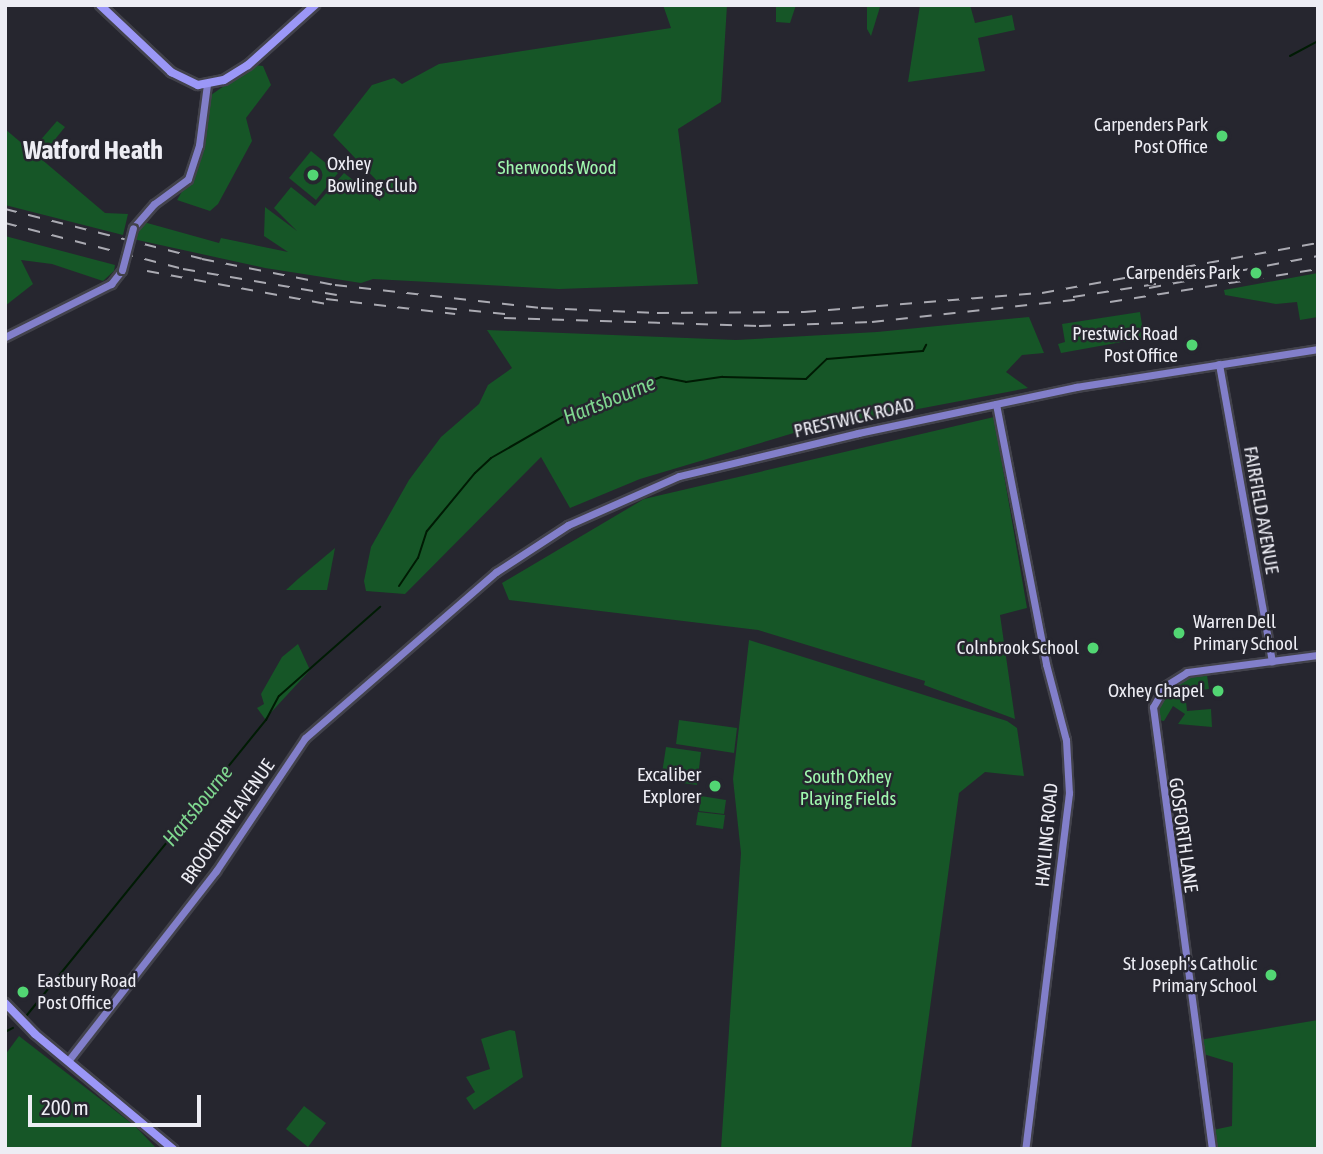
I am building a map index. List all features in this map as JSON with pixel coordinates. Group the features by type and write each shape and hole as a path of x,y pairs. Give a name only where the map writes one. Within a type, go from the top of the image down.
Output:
{"main road":[{"path":"100,5 178,78 207,85 247,65 315,5"},
{"path":"5,1003 25,1025 173,1149"}],"street":[{"path":"5,337 111,284 122,270 133,228 160,200 182,186 192,170 207,85"},
{"name":"PRESTWICK ROAD","path":"437,622 528,549 649,486 858,433 996,404 1318,349"},
{"name":"FAIRFIELD AVENUE","path":"1219,364 1272,661"},
{"name":"HAYLING ROAD","path":"996,404 1046,664 1066,740 1069,793 1025,1149"},
{"name":"BROOKDENE AVENUE","path":"68,1060 216,871 305,738 437,622"},
{"name":"GOSFORTH LANE","path":"1212,1149 1152,714 1165,685 1182,674 1318,655"}],"green space":[{"name":"Sherwoods Wood","path":"663,5 727,5 721,102 678,129 698,284 559,289 373,279 361,283 265,268 133,239 140,221 219,243 221,238 288,252 264,236 265,207 297,231 274,208 291,187 315,206 344,173 380,201 382,186 333,135 372,85 394,78 402,84 439,64 671,28"},
{"path":"776,5 796,5 790,23 776,22"},
{"path":"920,5 970,5 975,23 1012,15 1015,30 978,38 985,71 908,82"},
{"path":"867,7 880,7 871,36 867,29"},
{"path":"254,65 263,66 271,85 246,118 252,141 218,204 210,211 177,200 197,166 211,95"},
{"path":"57,121 65,127 40,158 105,213 128,214 123,235 5,205 5,129 31,151"},
{"name":"Oxhey Bowling Club","path":"311,151 338,173 316,200 289,178"},
{"path":"5,236 115,265 114,271 103,281 52,264 21,260 33,284 5,306"},
{"path":"1318,273 1318,317 1300,320 1297,302 1276,304 1225,295 1224,290"},
{"path":"1140,312 1144,338 1061,353 1058,344 1065,342 1062,324"},
{"path":"1029,317 1044,353 1022,355 1006,372 1028,388 797,432 640,479 570,508 541,457 405,594 366,591 364,581 371,547 409,480 441,437 479,404 488,385 512,368 487,330 736,340 877,332"},
{"path":"994,417 1027,608 1000,615 1015,719 924,685 925,681 758,630 509,600 502,583 644,499"},
{"path":"335,548 327,590 286,590 298,579"},
{"name":"South Oxhey Playing Fields","path":"749,640 1007,721 1017,728 1024,776 985,772 959,793 911,1149 721,1149 741,853 733,779"},
{"path":"298,644 310,670 265,719 257,708 264,704 261,694 282,657"},
{"path":"1207,675 1209,689 1185,692 1187,711 1211,709 1212,727 1178,724 1185,714 1173,706 1164,721 1158,720 1161,702 1171,688 1184,679"},
{"path":"679,720 737,728 734,753 676,744"},
{"path":"666,747 701,752 697,785 661,780"},
{"path":"701,796 726,800 724,814 699,811"},
{"path":"698,812 725,815 723,829 696,825"},
{"path":"1318,1020 1318,1149 1216,1149 1213,1130 1232,1126 1233,1063 1200,1053 1199,1040"},
{"path":"510,1030 515,1031 523,1077 474,1110 466,1098 475,1092 466,1077 490,1069 481,1039"},
{"path":"19,1036 135,1126 157,1149 5,1149 5,1055"},
{"path":"304,1106 326,1123 308,1147 286,1129"}],"waterway":[{"name":"Hartsbourne","path":"1290,56 1318,41"},
{"name":"Hartsbourne","path":"399,586 418,558 427,531 475,473 491,458 564,416 599,406 618,393 661,377 686,382 723,377 806,379 827,359 923,351 926,345"},
{"name":"Hartsbourne","path":"27,1015 266,720 279,696 380,607"},
{"name":"Hartsbourne","path":"5,1032 13,1028"}],"railway":[{"path":"5,209 202,259 335,285 541,308 657,313 804,312 1042,293 1318,243"},
{"path":"5,223 183,269 337,295"},
{"path":"1149,288 1318,256"},
{"path":"1110,302 1318,269"},
{"path":"147,271 332,305"},
{"path":"1073,297 1156,284"},
{"path":"326,299 455,314"},
{"path":"504,318 759,326 872,322 1083,299"},
{"path":"445,308 515,315"}],"place":[{"name":"Carpenders Park Post Office","path":"1222,136"},
{"name":"Oxhey Bowling Club","path":"313,175"},
{"name":"Carpenders Park","path":"1256,273"},
{"name":"Prestwick Road Post Office","path":"1192,345"},
{"name":"Warren Dell Primary School","path":"1179,633"},
{"name":"Colnbrook School","path":"1093,648"},
{"name":"Oxhey Chapel","path":"1218,691"},
{"name":"Excaliber Explorer","path":"715,786"},
{"name":"St Joseph's Catholic Primary School","path":"1271,975"},
{"name":"Eastbury Road Post Office","path":"23,992"}],"district":[{"name":"Watford Heath","path":"93,151"}]}
